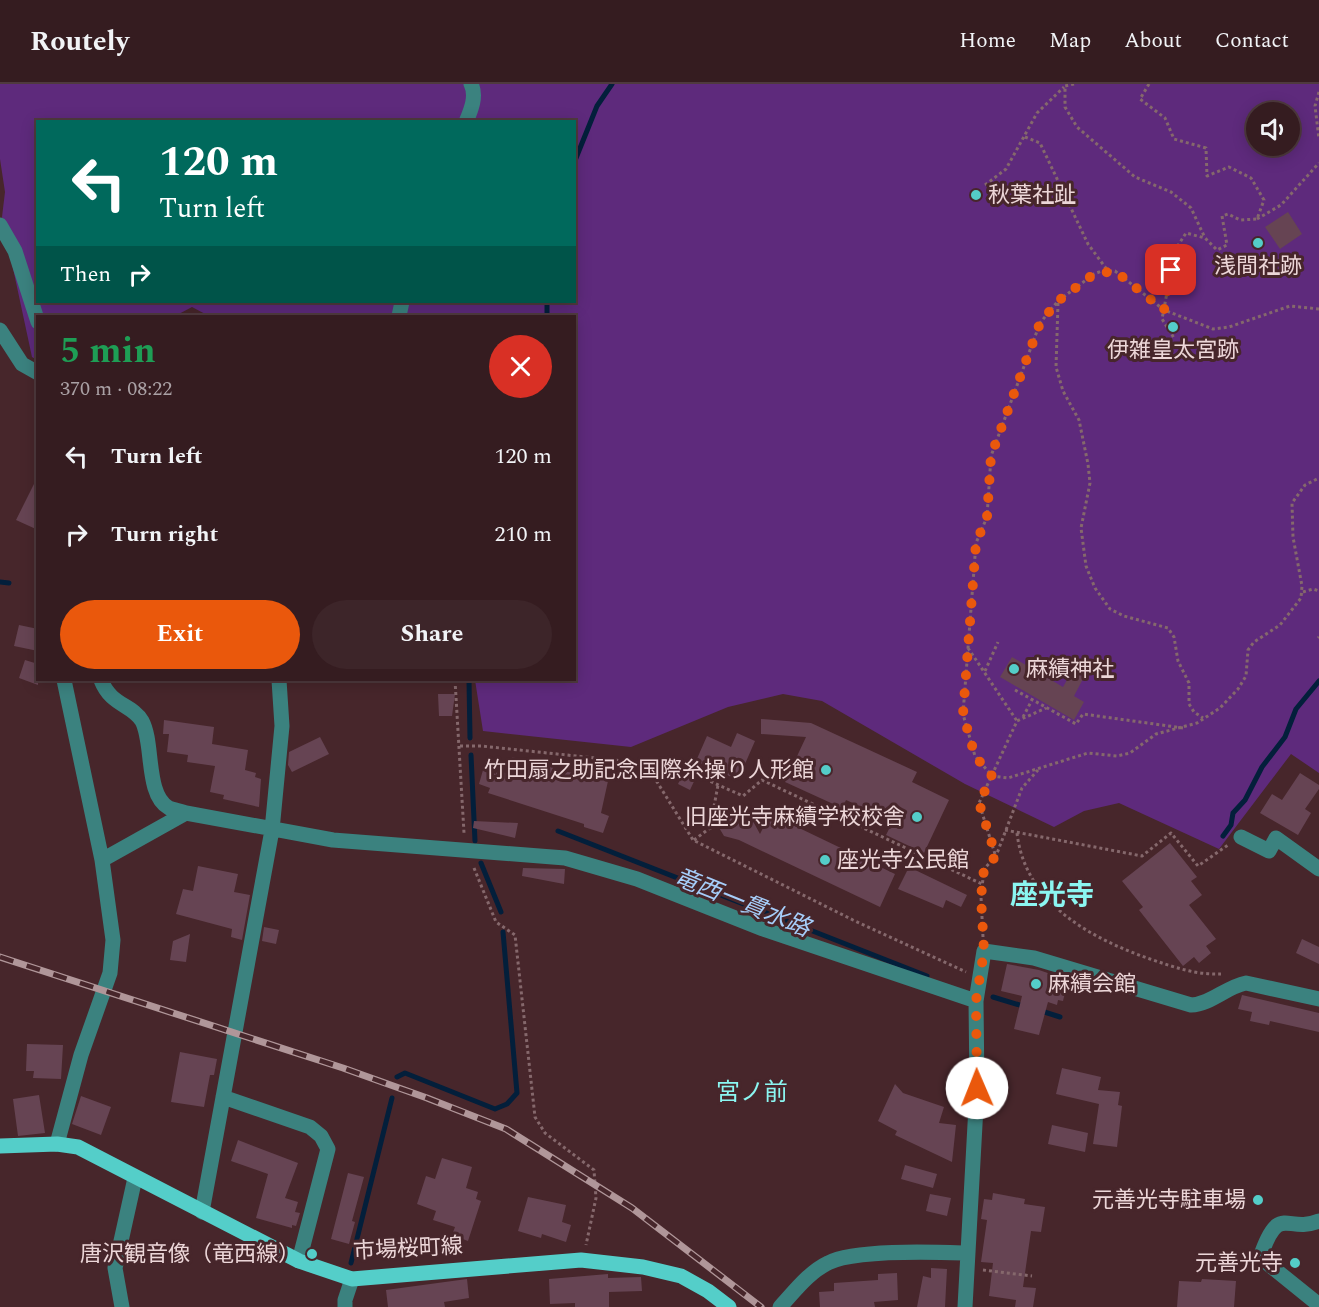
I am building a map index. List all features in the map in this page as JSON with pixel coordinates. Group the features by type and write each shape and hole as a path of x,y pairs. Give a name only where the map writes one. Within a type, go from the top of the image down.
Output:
{"main road":[{"name":"市場桜町線","path":"0,1146 57,1144 78,1147 299,1261 352,1279 581,1260 643,1267 681,1276 729,1307"}],"street":[{"path":"467,120 472,104 471,84"},
{"path":"0,225 15,251 36,316"},
{"path":"0,330 22,364 36,373"},
{"path":"57,1144 81,1055 110,973 113,940 102,860 64,681"},
{"path":"101,681 105,691 114,701 141,719 148,737 153,781 167,807 186,813 333,840 575,861 637,879 763,929 976,1001"},
{"path":"202,1212 272,830 282,726 279,681"},
{"path":"102,860 186,813"},
{"path":"1241,837 1269,850 1276,838 1319,869"},
{"path":"968,1304 966,1260 977,1088 976,1001 984,951 1034,958 1191,1005 1203,1004 1235,985 1246,983 1319,999"},
{"path":"223,1097 310,1127 321,1136 328,1149 299,1261"},
{"path":"122,1307 115,1268 135,1178"},
{"path":"1319,1221 1311,1224 1286,1222 1276,1225 1269,1232 1262,1252 1267,1263 1319,1305"},
{"path":"780,1307 800,1285 828,1262 850,1257 907,1252 966,1260"},
{"path":"345,1307 345,1299 352,1279"}],"path":[{"path":"985,185 1006,169 1037,113 1066,85 1074,84"},
{"path":"1149,84 1140,99 1165,118 1174,139 1206,148 1207,176 1229,167 1251,178 1264,200 1257,219"},
{"path":"1066,85 1065,107 1077,127 1135,177 1171,192 1191,208 1205,238 1217,249 1227,245 1222,216 1228,214 1240,220 1257,219 1281,205 1319,163"},
{"path":"1319,92 1315,106 1319,139"},
{"path":"1025,137 1040,143 1088,244 1108,271"},
{"path":"1174,338 1162,319 1175,250 1186,233 1205,238"},
{"path":"1319,309 1290,306 1229,327 1213,329 1164,310 1126,278 1115,271 1108,271 1094,274 1058,301 1040,323 991,456 987,517 976,543 963,714 975,756 992,776 1008,778 1088,753 1117,756 1130,753 1156,734 1184,728 1220,708 1238,689 1246,676 1248,650 1254,642 1280,625 1303,592 1313,589 1319,591"},
{"path":"1058,301 1056,368 1063,391 1079,420 1088,464 1090,483 1081,528 1086,566 1095,588 1110,609 1124,616 1168,628 1174,637 1178,661 1189,683 1189,704 1194,712 1203,718"},
{"path":"1303,592 1293,537 1292,503 1305,485 1319,478"},
{"path":"984,672 998,642"},
{"path":"968,646 1017,721"},
{"path":"455,681 465,850 496,922 515,935 535,1117 544,1133 594,1170 596,1198 591,1233 581,1260"},
{"path":"1015,690 1076,724 1083,714 1184,728"},
{"path":"1023,718 1032,700"},
{"path":"996,856 979,803 1017,721 1046,708"},
{"path":"460,746 624,761 640,766 654,777 693,840 853,920 978,978"},
{"path":"984,951 982,884 984,869 996,856 1022,788 1028,778 1040,769"},
{"path":"705,779 742,796 762,780 982,884"},
{"path":"710,828 718,784"},
{"path":"693,840 710,828 726,824"},
{"path":"1005,830 1142,856 1171,833 1198,866 1241,837"},
{"path":"1017,833 1022,858 1033,881 1045,896 1073,922 1129,952 1191,973 1226,974"},
{"path":"966,1260 1032,1276"}],"shaded area":[{"path":"0,84 1319,84 1319,773 1291,754 1219,849 1119,803 1084,811 1054,827 965,784 822,701 783,694 728,707 631,747 483,731 475,681 576,681 576,315 324,315 323,313 320,315 207,315 192,307 177,315 36,315 36,359 32,357 2,217 5,192 0,159"}],"building":[{"path":"1288,212 1302,234 1280,249 1265,227"},
{"path":"36,480 36,529 16,520"},
{"path":"19,625 36,629 36,651 14,646"},
{"path":"1012,657 1063,687 1072,671 1084,677 1074,696 1084,702 1074,720 1000,677"},
{"path":"25,660 36,663 38,685 19,678"},
{"path":"438,694 455,694 452,716 439,716"},
{"path":"761,719 811,723 917,772 912,782 949,800 924,853 886,835 893,821 846,800 842,808 785,782 806,737 761,734"},
{"path":"164,720 214,727 212,744 248,750 245,770 256,773 255,777 261,779 259,807 223,799 224,795 210,792 215,766 187,762 188,755 167,752 169,734 163,734"},
{"path":"737,733 755,741 738,780 696,761 707,736 731,747"},
{"path":"320,737 329,754 292,772 288,765 289,752"},
{"path":"512,757 536,763 537,757 557,761 555,769 608,781 601,813 609,816 603,833 584,827 584,824 488,793 490,788 479,784 483,770 496,774 498,770 508,774"},
{"path":"685,769 697,775 690,790 678,784"},
{"path":"1300,773 1319,785 1319,789 1305,809 1311,813 1298,835 1260,813 1272,794 1282,800"},
{"name":"座光寺公民館","path":"737,805 748,812 760,834 770,814 895,874 880,907 739,840 724,836 718,826 720,814 729,807"},
{"path":"474,821 518,823 515,838 473,828"},
{"path":"1170,843 1197,877 1191,881 1202,895 1189,905 1216,939 1206,946 1211,953 1199,963 1194,957 1183,966 1139,910 1143,907 1122,881"},
{"path":"198,866 238,874 234,892 250,895 242,940 231,937 232,929 176,914 183,889 193,891"},
{"path":"909,867 967,895 961,907 946,900 943,908 898,889"},
{"path":"523,868 565,869 564,884 522,876"},
{"path":"264,927 279,930 276,944 262,941"},
{"path":"190,934 186,962 170,960 173,941"},
{"path":"1302,939 1319,947 1319,964 1296,953"},
{"path":"1007,964 1039,970 1068,980 1063,1001 1058,1000 1057,1005 1048,1002 1039,1035 1014,1029 1022,996 1001,991"},
{"path":"1242,995 1319,1013 1319,1032 1270,1021 1269,1025 1250,1021 1252,1012 1238,1009"},
{"path":"27,1044 63,1045 61,1079 33,1078 34,1071 26,1071"},
{"path":"180,1052 217,1059 214,1075 210,1075 204,1107 171,1102"},
{"path":"1062,1068 1101,1077 1098,1090 1120,1092 1118,1105 1122,1106 1117,1147 1093,1144 1099,1104 1056,1094"},
{"path":"895,1084 903,1093 944,1107 939,1123 956,1125 952,1162 895,1135 897,1131 878,1121"},
{"path":"39,1095 45,1133 18,1136 13,1099"},
{"path":"81,1096 111,1107 101,1135 72,1124"},
{"path":"1052,1125 1088,1133 1085,1152 1048,1144"},
{"path":"238,1140 298,1163 285,1198 298,1202 295,1212 300,1213 296,1226 292,1225 292,1228 256,1218 268,1174 231,1161"},
{"path":"442,1158 472,1167 466,1188 478,1192 476,1199 481,1201 468,1241 452,1235 455,1227 433,1220 436,1211 417,1204 426,1176 435,1179"},
{"path":"905,1165 937,1174 933,1188 901,1179"},
{"path":"348,1173 364,1177 352,1221 355,1222 349,1244 331,1239"},
{"path":"993,1193 1025,1199 1024,1204 1045,1207 1041,1232 1031,1231 1023,1287 1036,1288 1033,1307 1015,1307 1016,1300 989,1296 993,1263 981,1262 987,1220 981,1219 984,1199 992,1200"},
{"path":"930,1194 951,1198 947,1216 926,1211"},
{"path":"528,1197 566,1205 562,1222 571,1225 566,1242 542,1234 541,1238 518,1231"},
{"path":"931,1268 947,1269 945,1307 917,1307 923,1276 931,1278"},
{"path":"897,1273 898,1300 874,1302 875,1307 820,1307 819,1292 834,1291 834,1283 878,1280 878,1274"},
{"path":"608,1274 608,1278 641,1277 642,1291 609,1292 609,1307 575,1307 575,1303 550,1304 549,1279"},
{"path":"467,1279 469,1298 444,1302 445,1307 388,1307 386,1290"},
{"path":"1202,1279 1236,1281 1234,1307 1177,1307 1179,1281 1201,1282"}],"waterway":[{"path":"576,158 597,106 612,84"},
{"path":"547,303 547,315"},
{"name":"竜西一貫水路","path":"0,582 9,583"},
{"path":"469,681 470,738"},
{"path":"1223,836 1231,825 1233,813 1245,800 1262,767 1285,737 1296,709 1319,681"},
{"path":"471,755 475,841"},
{"name":"竜西一貫水路","path":"558,831 927,976"},
{"path":"481,863 501,912"},
{"path":"397,1077 405,1073 495,1109 507,1104 517,1093 503,932"},
{"name":"竜西一貫水路","path":"993,997 1026,1007"},
{"name":"竜西一貫水路","path":"1038,1010 1060,1017"},
{"path":"351,1263 392,1098"}],"railway":[{"path":"0,957 343,1068 506,1129 632,1208 761,1307"}],"place":[{"name":"秋葉社趾","path":"976,195"},
{"name":"浅間社跡","path":"1258,243"},
{"name":"伊雑皇太宮跡","path":"1173,327"},
{"name":"麻績神社","path":"1014,669"},
{"name":"竹田扇之助記念国際糸操り人形館","path":"826,770"},
{"name":"旧座光寺麻績学校校舎","path":"917,817"},
{"name":"座光寺公民館","path":"825,860"},
{"name":"麻績会館","path":"1036,984"},
{"name":"元善光寺駐車場","path":"1258,1200"},
{"name":"唐沢観音像（竜西線）","path":"312,1254"},
{"name":"元善光寺","path":"1295,1263"}],"district":[{"name":"座光寺","path":"1052,895"},
{"name":"宮ノ前","path":"752,1093"}],"route":[{"path":"977,1088 976,1001 984,951 981,897 984,869 996,856 979,803 992,776 975,756 969,742 963,714 976,543 987,517 991,456 1040,323 1058,301 1094,274 1102,271 1115,271 1164,310 1171,270"}]}
